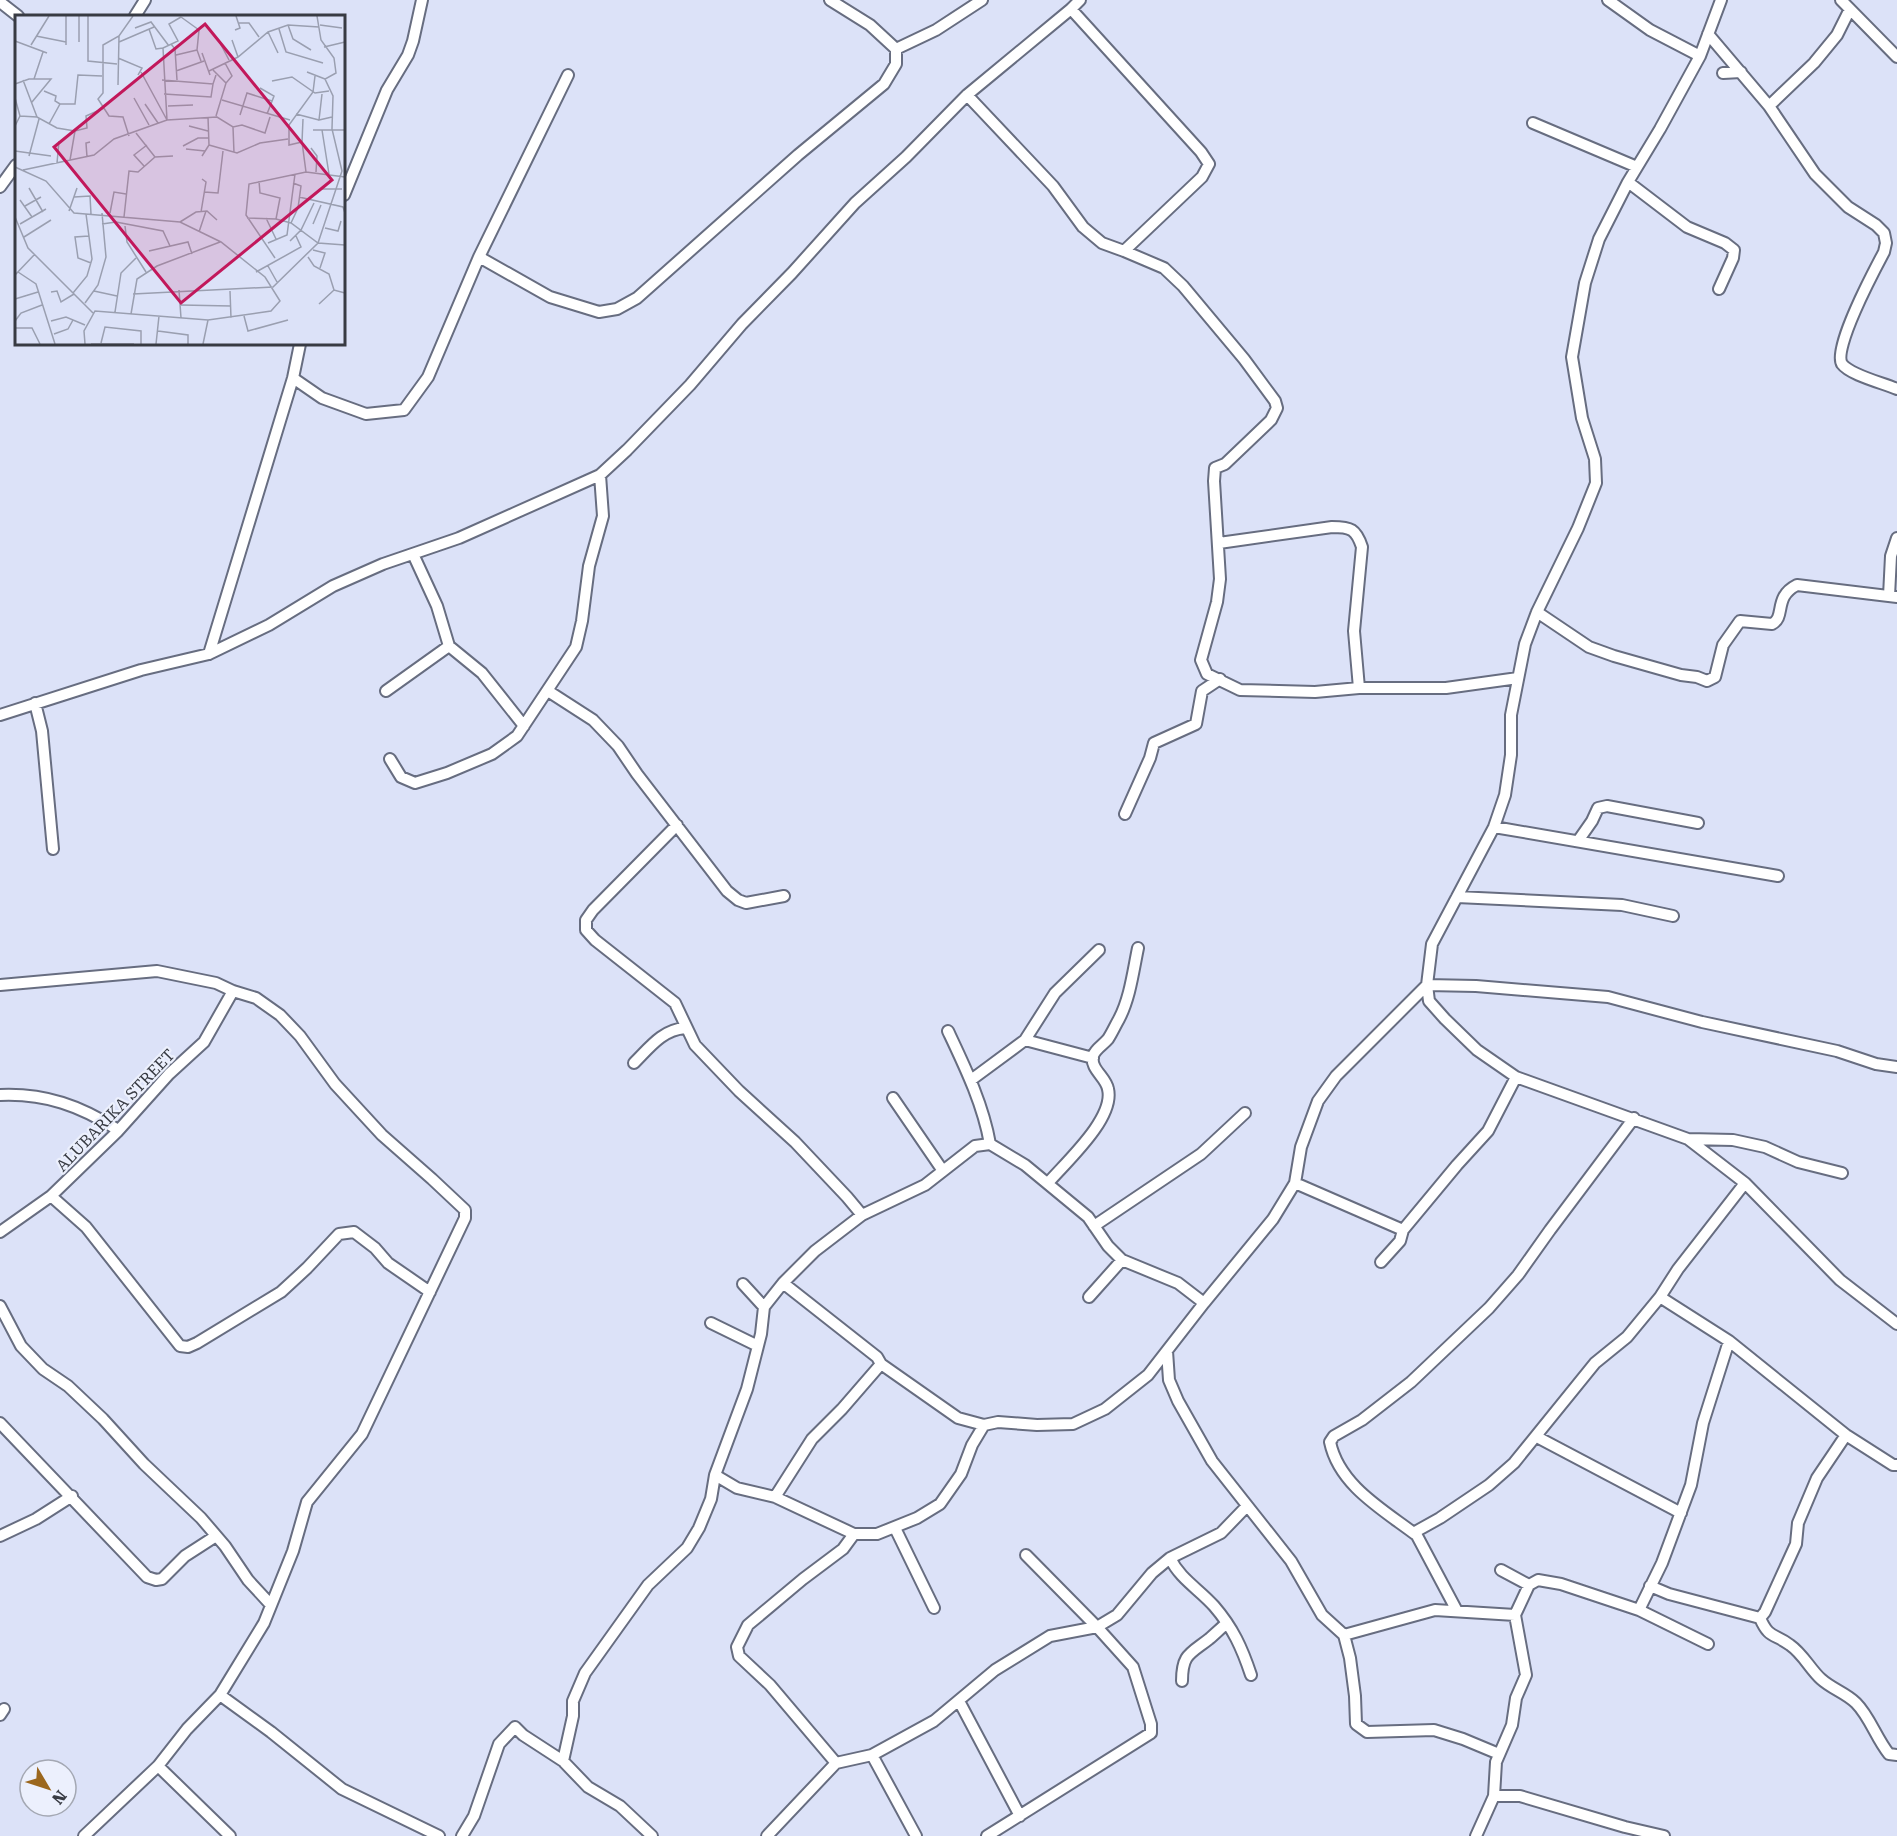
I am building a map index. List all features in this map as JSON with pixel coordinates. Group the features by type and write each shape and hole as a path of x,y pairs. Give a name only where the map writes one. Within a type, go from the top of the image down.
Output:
{"street":[{"path":"136,15 145,0"},
{"path":"345,193 387,90 410,48 422,0"},
{"path":"479,256 550,297 599,312 617,309 638,298 781,170 885,84 896,64 896,49 870,26 830,0"},
{"path":"896,49 936,30 982,0"},
{"path":"0,715 141,670 209,654 269,625 333,586 459,538 600,475 690,385 741,324 792,273 855,203 906,157 967,95 1080,0"},
{"path":"1608,0 1650,30 1700,56"},
{"path":"1720,0 1700,56 1628,182 1599,239 1585,283 1572,357 1582,418 1594,459 1596,483 1578,528 1537,612 1525,644 1511,715 1511,755 1505,795 1494,826 1432,944 1427,985 1429,1001 1477,1050 1516,1077 1688,1139 1745,1183 1840,1280 1897,1324"},
{"path":"1841,0 1897,57"},
{"path":"0,2 17,15"},
{"path":"1071,9 1201,152 1209,164 1202,177 1124,251"},
{"path":"1769,106 1815,63 1837,35 1850,9"},
{"path":"1708,34 1769,106 1815,174 1848,207 1884,233 1892,242 1884,252 1839,353 1841,363 1849,370 1897,389"},
{"path":"1723,73 1741,72"},
{"path":"293,378 322,398 366,414 404,410 428,377 479,256 568,75"},
{"path":"967,95 1053,186 1083,227 1102,243 1164,268 1244,359 1275,401 1277,408 1270,420 1225,464 1215,468 1220,579 1217,602 1201,660 1207,674 1240,690 1315,692 1359,688 1446,688 1518,678"},
{"path":"1533,123 1637,167"},
{"path":"1790,158 1797,148"},
{"path":"0,187 15,166"},
{"path":"1628,182 1688,227 1725,243 1734,250 1733,258 1719,289"},
{"path":"209,654 293,378 300,345"},
{"path":"390,759 401,777 415,783 447,773 492,754 517,736 576,647 582,621 589,566 603,516 600,475"},
{"path":"1219,543 1332,527 1348,527 1358,535 1362,547 1354,631 1359,688"},
{"path":"1537,612 1589,647 1707,681 1715,677 1724,645 1740,621 1772,624 1776,622 1782,598 1789,589 1797,585 1893,596 1891,556 1897,538"},
{"path":"413,554 437,606 449,646 482,673 524,726"},
{"path":"386,691 449,646"},
{"path":"1125,814 1150,759 1154,743 1196,724 1202,691 1220,679"},
{"path":"548,691 593,720 612,740 727,891 746,903 784,896"},
{"path":"35,703 42,730 53,849"},
{"path":"1578,841 1598,808 1607,806 1698,823"},
{"path":"677,825 593,910 586,920 586,930 595,940 675,1003 695,1045 778,1126 862,1215"},
{"path":"1494,826 1778,876"},
{"path":"1457,897 1622,905 1673,916"},
{"path":"1048,1183 1094,1129 1106,1111 1109,1099 1108,1086 1093,1064 1093,1058 1094,1053 1107,1040 1122,1013 1138,948"},
{"path":"971,1080 1026,1040 1055,993 1099,950"},
{"path":"0,985 157,971 216,983 256,998 280,1015 300,1036 335,1084 382,1135 465,1210 465,1218 362,1434 308,1502 293,1551 264,1623 220,1695 187,1729 158,1766 84,1836"},
{"path":"783,1283 877,1357 881,1364 958,1418 984,1425 998,1422 1037,1425 1073,1424 1106,1409 1148,1375 1204,1303 1274,1220 1295,1183 1301,1147 1318,1101 1336,1076 1427,985 1476,986 1608,997 1702,1022 1837,1051 1876,1064 1897,1067"},
{"name":"ALUBARIKA STREET","path":"0,1232 51,1196 118,1130 169,1074 204,1042 233,991"},
{"path":"634,1063 666,1033 672,1029 686,1028"},
{"path":"948,1031 971,1080 987,1125 990,1144"},
{"path":"1026,1040 1093,1058"},
{"path":"1381,1262 1400,1241 1403,1230 1456,1165 1488,1131 1516,1077"},
{"path":"0,1095 23,1094 49,1098 93,1113 118,1130"},
{"path":"893,1098 942,1171"},
{"path":"1094,1226 1201,1154 1245,1113"},
{"path":"1457,1611 1415,1534 1370,1500 1343,1475 1332,1454 1330,1442 1334,1436 1362,1420 1411,1382 1489,1308 1518,1275 1634,1118"},
{"path":"1688,1139 1733,1140 1765,1147 1798,1162 1842,1173"},
{"path":"562,1761 573,1716 573,1701 585,1673 648,1585 687,1548 699,1528 711,1499 715,1475 747,1389 758,1346 764,1307 783,1283 815,1251 862,1215 925,1185 975,1146 990,1144 1025,1165 1088,1217 1108,1246 1122,1260 1178,1283 1204,1303"},
{"path":"1295,1183 1403,1230"},
{"path":"1415,1534 1489,1485 1514,1463 1595,1363 1627,1337 1660,1297 1678,1269 1745,1183"},
{"path":"51,1196 86,1227 180,1346 188,1347 197,1343 281,1292 339,1234 354,1232 375,1248 388,1263 430,1292"},
{"path":"1089,1297 1122,1260"},
{"path":"743,1284 764,1307"},
{"path":"1660,1297 1729,1341 1846,1435 1897,1466"},
{"path":"0,1306 21,1346 28,1354 43,1369 68,1386 103,1419 216,1536 248,1580 271,1605"},
{"path":"711,1323 758,1346"},
{"path":"1640,1610 1662,1563 1691,1485 1703,1423 1729,1341"},
{"path":"1167,1351 1169,1380 1178,1401 1212,1461 1291,1561 1322,1615 1344,1635 1350,1658 1356,1724 1367,1732 1434,1730 1464,1739 1499,1754"},
{"path":"775,1497 812,1439 881,1364"},
{"path":"0,1423 147,1577 156,1580 162,1578 185,1556 216,1536"},
{"path":"715,1475 737,1488 775,1497 854,1534 877,1534 895,1528 940,1504 961,1474 972,1445 984,1425"},
{"path":"1760,1618 1765,1612 1796,1544 1798,1523 1817,1478 1846,1435"},
{"path":"1537,1437 1681,1513"},
{"path":"0,1536 36,1519 72,1496"},
{"path":"767,1836 836,1762 872,1755 934,1721 995,1670 1050,1636 1097,1627 1117,1615 1152,1573 1170,1558 1221,1533 1247,1506"},
{"path":"895,1528 934,1608"},
{"path":"836,1762 770,1685 739,1656 737,1647 748,1625 843,1549 854,1534"},
{"path":"987,1836 1151,1733 1151,1724 1133,1667 1026,1555"},
{"path":"1170,1558 1176,1570 1227,1623 1240,1643 1251,1675"},
{"path":"1501,1570 1529,1585"},
{"path":"1476,1836 1494,1796 1496,1762 1512,1725 1516,1698 1526,1675 1515,1615 1529,1585 1538,1580 1546,1580 1640,1610 1708,1644"},
{"path":"1650,1586 1669,1594 1760,1618"},
{"path":"1344,1635 1435,1610 1515,1615"},
{"path":"1760,1618 1766,1631 1790,1645 1821,1679 1854,1701 1864,1711 1880,1743 1889,1754 1897,1755"},
{"path":"1182,1681 1182,1665 1192,1650 1208,1640 1227,1623"},
{"path":"220,1695 271,1732 342,1789 439,1836"},
{"path":"959,1701 1020,1816"},
{"path":"462,1836 474,1816 499,1744 515,1727 562,1761 588,1787 620,1806 652,1836"},
{"path":"872,1755 916,1836"},
{"path":"158,1766 230,1836"},
{"path":"1494,1796 1520,1796 1664,1836"}]}
